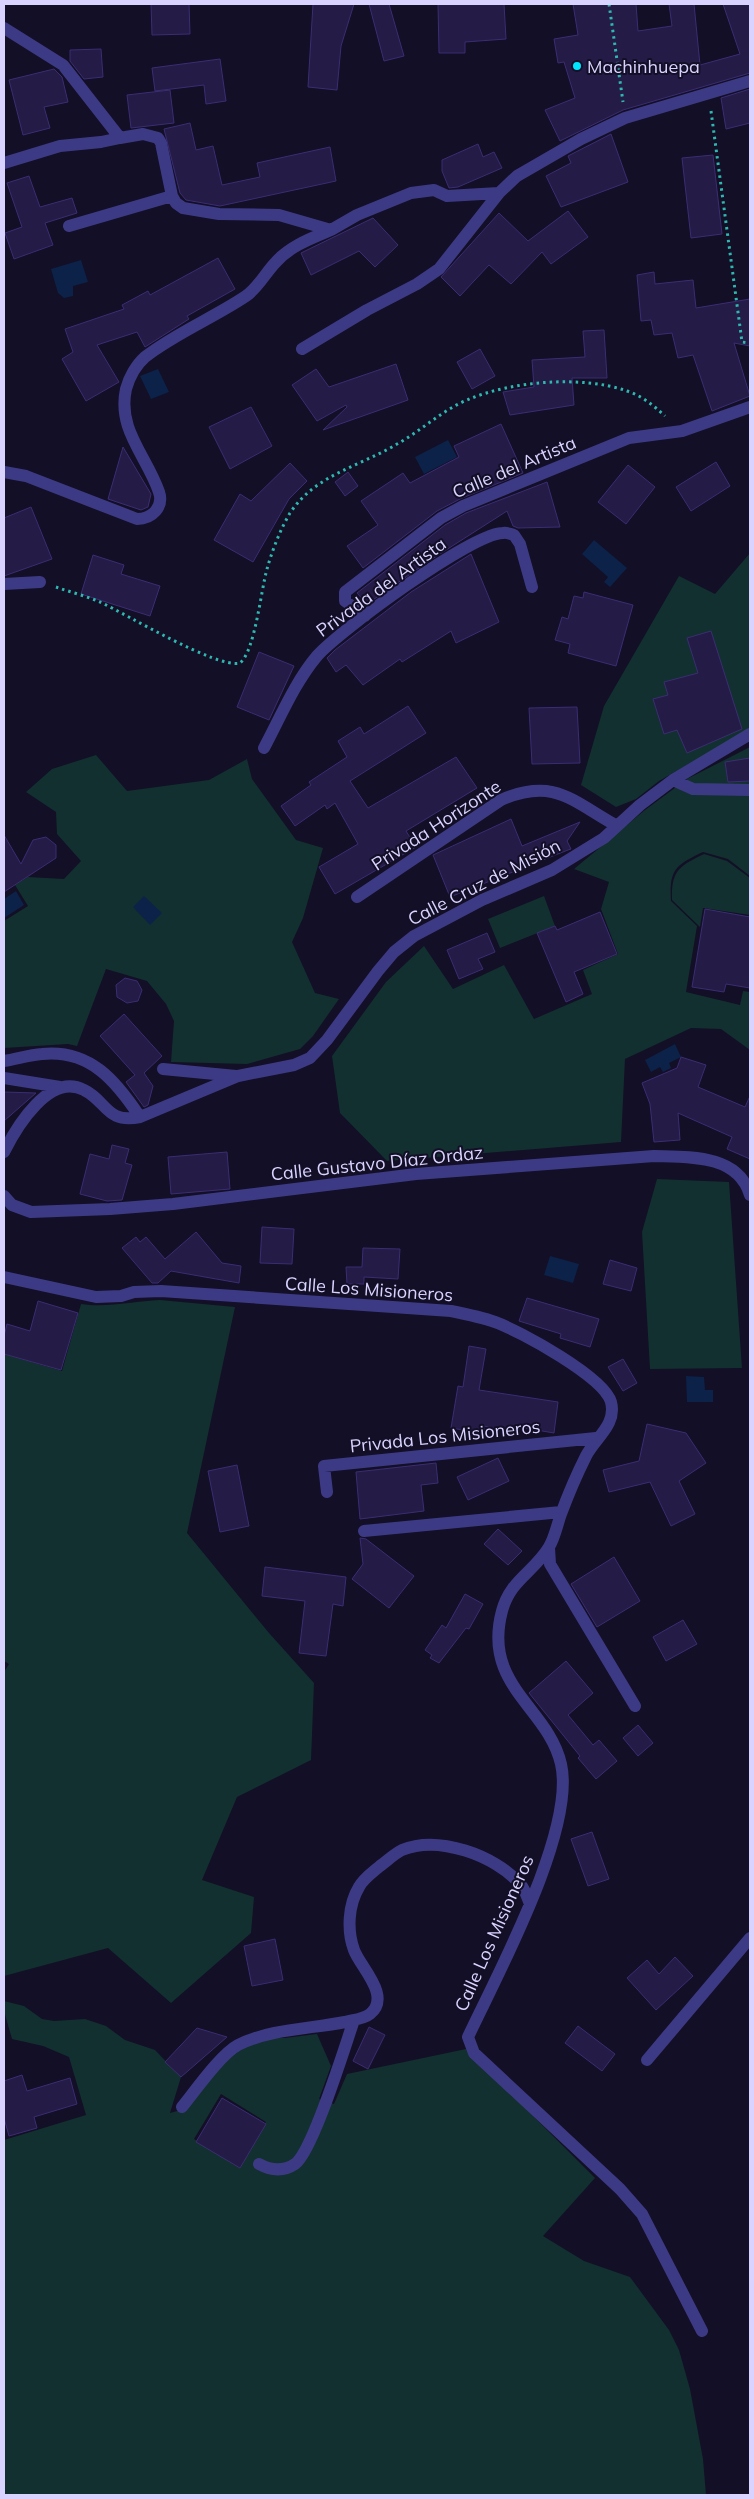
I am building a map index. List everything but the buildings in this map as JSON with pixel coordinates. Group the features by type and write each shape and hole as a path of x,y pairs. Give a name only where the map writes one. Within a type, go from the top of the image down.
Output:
{"street":[{"path":"4,28 64,65 120,138"},
{"path":"302,349 366,310 417,284 438,269 498,192 518,176 581,139 626,118 750,81"},
{"path":"4,163 60,146 101,142 143,134 158,138 161,143 172,196 176,204 183,208 219,214 279,215 331,230"},
{"path":"4,472 26,476 137,519 149,517 158,506 159,492 136,449 127,425 124,401 130,376 146,357 248,295 277,260 304,242 331,230 357,215 411,193 434,190 447,196 498,192"},
{"path":"69,226 172,196"},
{"name":"Calle del Artista","path":"365,616 345,602 345,592 441,518 495,492 629,438 682,431 750,407"},
{"name":"Privada del Artista","path":"264,748 315,658 335,637 428,570 473,544 502,532 514,535 520,544 532,587"},
{"path":"4,584 40,582"},
{"name":"Calle Cruz de Misión","path":"4,1078 77,1087 85,1090 106,1110 121,1117 140,1117 238,1076 294,1065 310,1058 327,1040 394,952 414,936 482,900 552,870 598,842 673,780 750,734"},
{"path":"673,780 693,789 750,790"},
{"name":"Privada Horizonte","path":"357,897 501,800 520,792 538,789 555,791 617,826"},
{"path":"4,1061 42,1054 68,1056 82,1060 113,1080 140,1117"},
{"path":"163,1069 238,1076"},
{"path":"4,1152 13,1134 33,1108 52,1090 60,1086"},
{"name":"Calle Gustavo Díaz Ordaz","path":"4,1196 12,1205 30,1212 110,1209 173,1204 416,1174 654,1156 694,1157 719,1161 738,1174 750,1193"},
{"name":"Calle Los Misioneros","path":"4,1278 96,1297 161,1291 451,1310 495,1322 522,1336 591,1377 608,1394 612,1411 608,1427 596,1438 562,1512 549,1548 514,1584 502,1609 498,1636 502,1660 509,1681 522,1702 551,1738 557,1751 563,1779 563,1795 554,1837 530,1904 468,2037 474,2053 620,2189 642,2214 702,2331"},
{"name":"Privada Los Misioneros","path":"327,1492 324,1466 596,1438"},
{"path":"364,1531 562,1512"},
{"path":"549,1548 550,1564 635,1706"},
{"path":"182,2107 216,2066 236,2046 260,2036 316,2028 369,2015 377,2001 376,1991 354,1950 350,1925 351,1905 359,1886 374,1870 401,1850 417,1847 450,1847 482,1856 510,1874 522,1885 530,1904"},
{"path":"647,2060 750,1938"},
{"path":"259,2164 277,2170 287,2168 302,2158 336,2073 354,2020"}],"path":[{"path":"609,4 626,118"},
{"path":"708,93 742,342 750,343"},
{"path":"40,582 98,601 207,656 235,664 246,656 267,569 282,529 302,499 327,477 397,444 433,419 466,400 517,385 596,383 628,391 648,401 682,431"}],"green space":[{"path":"750,553 750,729 659,781 636,799 616,807 581,785 604,706 679,576 715,594"},
{"path":"750,747 750,876 728,859 703,852 676,869 671,882 671,901 697,926 686,992 740,1005 743,991 750,992 750,1050 721,1029 691,1028 625,1059 621,1142 387,1161 340,1113 332,1056 386,982 424,946 453,989 504,965 534,1019 592,994 583,970 618,954 601,909 609,882 574,869 645,810 687,779"},
{"path":"96,755 127,791 209,780 247,759 252,779 296,840 323,848 303,918 292,942 315,993 339,999 313,1036 300,1049 247,1064 171,1062 174,1021 166,1004 147,981 106,969 77,1046 68,1044 4,1048 4,921 28,906 15,885 28,877 64,879 81,861 57,834 56,812 26,792 52,769"},
{"path":"704,854 727,861 750,878 750,915 703,908 700,927 672,900 673,882 678,871 688,862"},
{"path":"544,896 555,926 500,948 488,919"},
{"path":"657,1179 729,1182 742,1368 650,1369 642,1232"},
{"path":"160,1300 235,1307 187,1533 269,1633 314,1683 311,1760 237,1797 202,1880 254,1897 251,1933 171,2003 108,1948 4,1976 4,1672 9,1664 4,1661 4,1354 62,1371 81,1304 111,1305"},
{"path":"4,2001 24,2006 42,2019 54,2021 85,2019 106,2026 125,2040 155,2050 181,2077 170,2113 181,2110 218,2065 260,2036 285,2038 317,2034 331,2066 319,2099 334,2104 347,2074 466,2049 595,2178 543,2236 584,2261 630,2277 669,2330 679,2350 690,2389 703,2459 706,2495 4,2495 4,2140 86,2115 69,2057 43,2046 12,2039 4,2011","holes":["221,2094 266,2122 240,2167 194,2139"]}],"water":[{"path":"81,260 88,282 73,286 73,296 64,298 58,293 51,269"},
{"path":"158,369 169,392 151,399 140,376"},
{"path":"448,440 457,457 424,474 415,457"},
{"path":"594,540 627,568 610,587 604,582 608,577 582,554"},
{"path":"16,891 24,905 4,918 4,899"},
{"path":"144,896 162,913 150,925 133,907"},
{"path":"675,1044 681,1057 669,1063 671,1068 663,1072 660,1067 651,1072 645,1060"},
{"path":"550,1256 579,1264 573,1283 544,1275"},
{"path":"686,1376 704,1377 705,1390 713,1390 713,1402 687,1402"}],"place":[{"name":"Machinhuepa","path":"577,66"}]}
